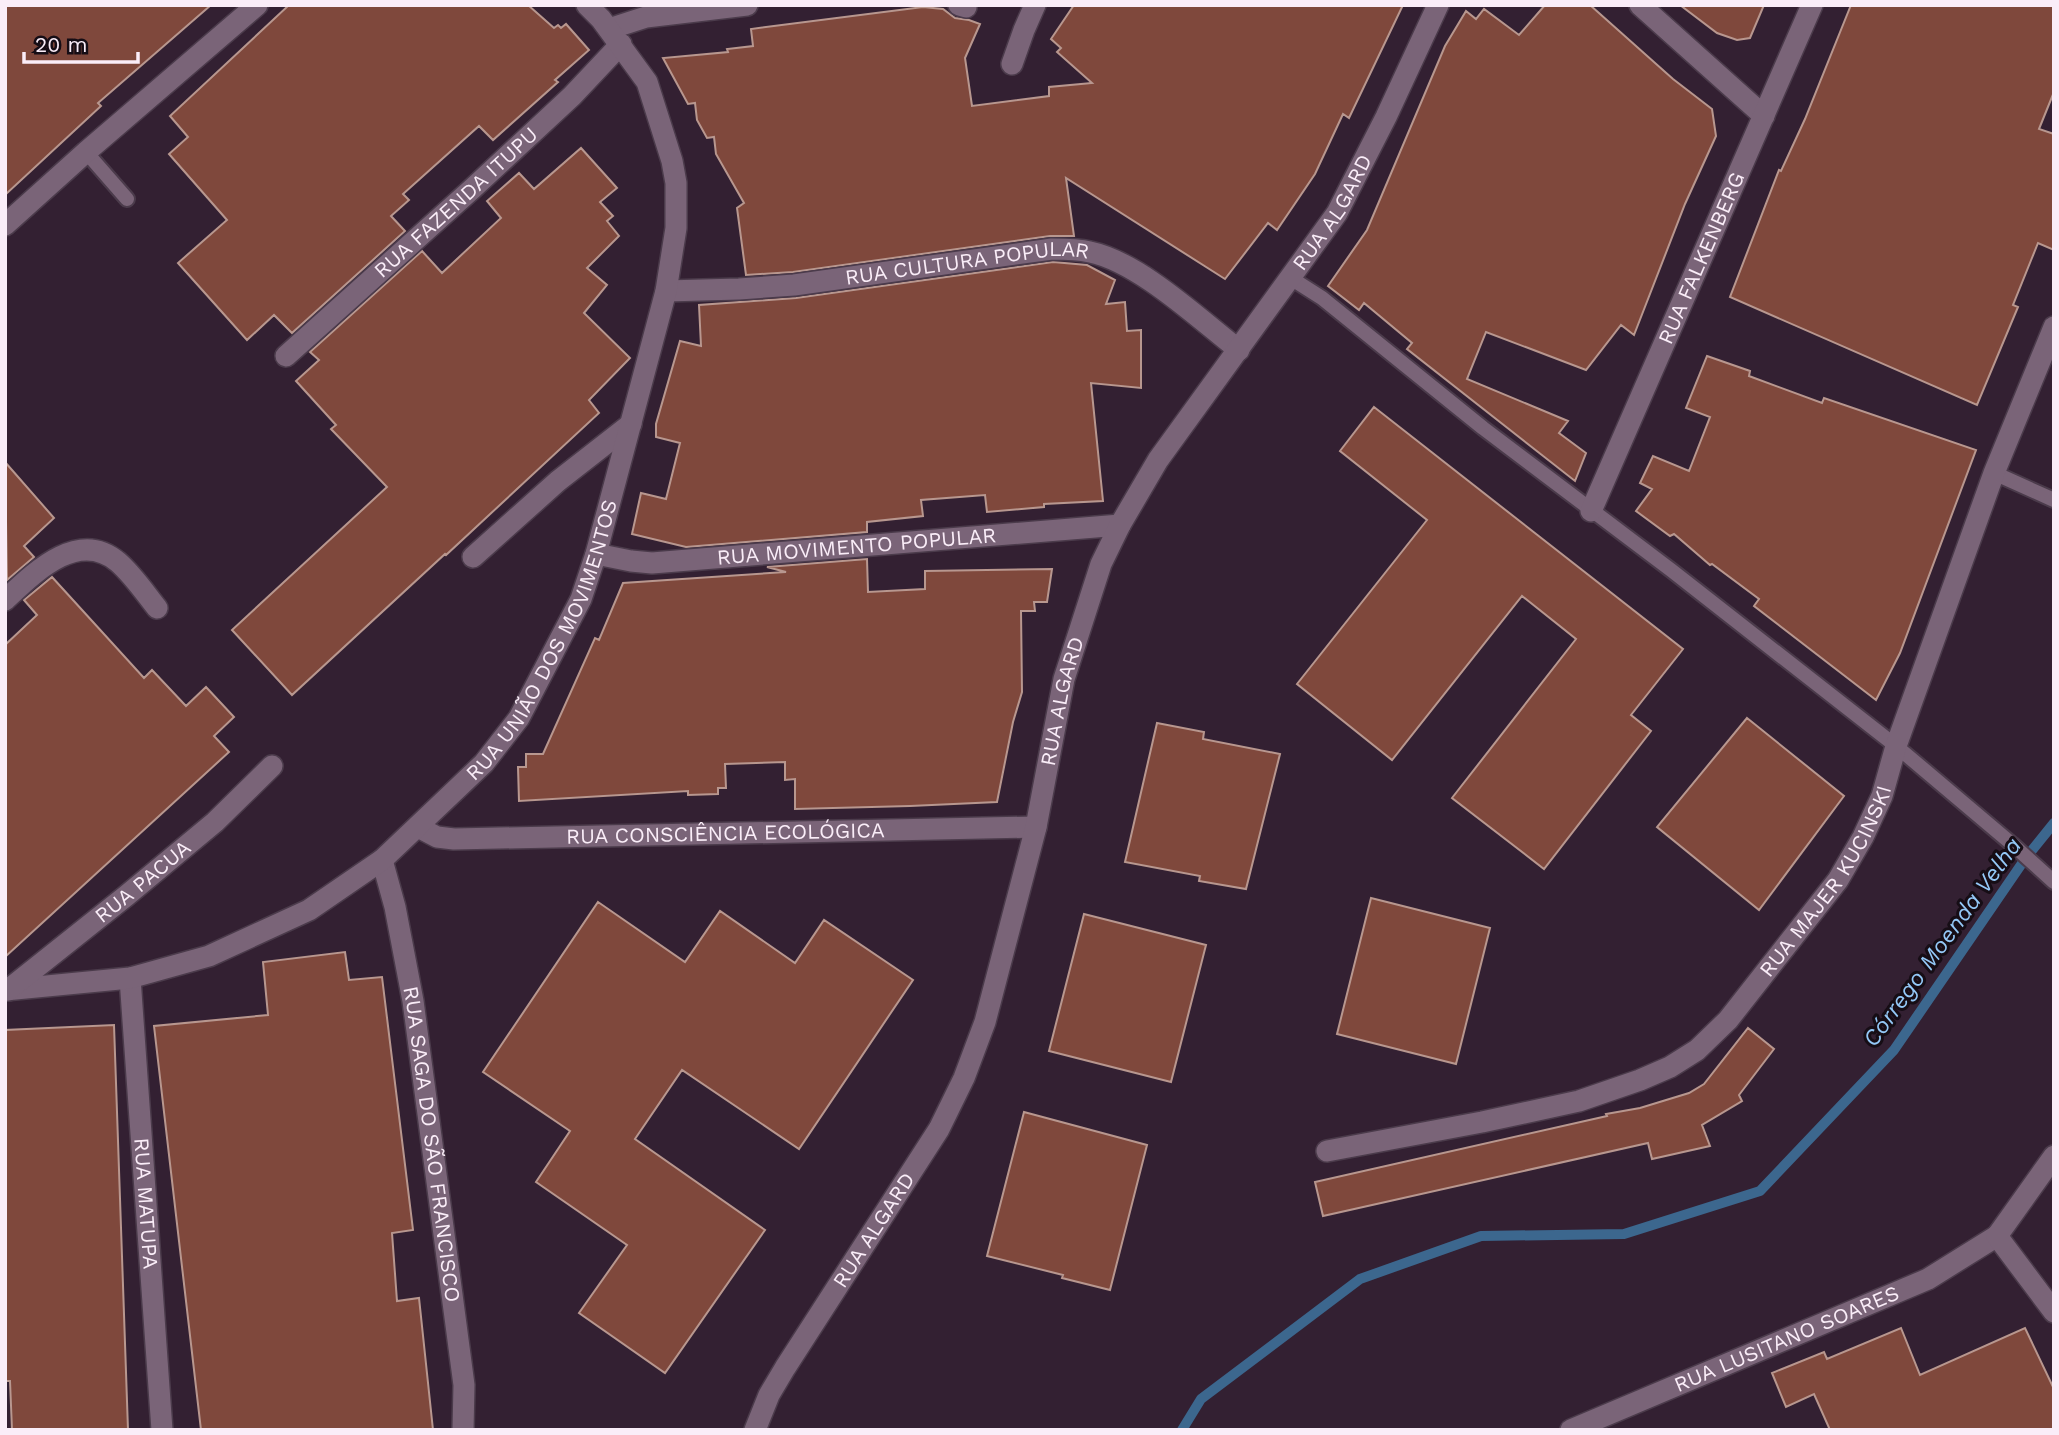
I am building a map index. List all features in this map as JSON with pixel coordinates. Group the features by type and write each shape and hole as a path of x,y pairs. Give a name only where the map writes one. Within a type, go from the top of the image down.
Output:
{"street":[{"path":"5,225 257,5"},
{"name":"RUA UNIÃO DOS MOVIMENTOS","path":"7,990 130,978 209,956 309,910 382,860 484,764 519,718 581,599 596,554 666,291 676,228 676,183 672,161 647,82 615,36 587,5"},
{"path":"615,36 646,17 747,5"},
{"path":"1012,64 1035,5"},
{"name":"RUA ALGARD","path":"755,1430 769,1395 785,1368 939,1129 964,1078 985,1021 1036,827 1064,679 1101,564 1120,524 1166,448 1336,213 1387,117 1438,5"},
{"path":"1640,5 1764,116"},
{"name":"RUA FALKENBERG","path":"1591,511 1812,5"},
{"name":"RUA FAZENDA ITUPU","path":"286,356 463,198 572,96 615,36"},
{"name":"RUA CULTURA POPULAR","path":"666,291 793,285 1052,249 1070,249 1119,261 1145,277 1239,350"},
{"name":"RUA MAJER KUCINSKI","path":"1327,1151 1579,1101 1670,1067 1697,1050 1728,1020 1838,880 1863,837 1882,796 1896,746 1994,473 2054,327"},
{"path":"473,557 558,481 631,424"},
{"name":"RUA MOVIMENTO POPULAR","path":"596,554 652,563 1120,524"},
{"path":"5,600 65,553 88,549 100,552 117,562 158,608"},
{"name":"RUA PACUA","path":"7,990 215,822 272,766"},
{"name":"RUA CONSCIÊNCIA ECOLÓGICA","path":"418,827 437,837 454,839 1036,827"},
{"name":"RUA SAGA DO SÃO FRANCISCO","path":"382,860 395,907 413,1001 464,1385 463,1430"},
{"name":"RUA MATUPA","path":"130,978 162,1430"},
{"path":"2054,1156 1997,1236 2054,1312"},
{"name":"RUA LUSITANO SOARES","path":"1571,1430 1896,1294 1928,1279 1997,1236"}],"lane":[{"path":"86,152 127,199"},
{"path":"1289,277 1322,298 1483,428 1671,570 1896,746 2054,882"},
{"path":"1994,473 2054,500"}],"building":[{"path":"5,5 211,5 98,103 101,106 5,195"},
{"path":"289,5 528,5 554,28 558,25 561,28 566,24 589,50 555,80 558,82 493,140 479,126 403,194 409,200 391,216 405,231 292,333 274,315 247,340 178,263 227,220 169,154 188,137 170,116"},
{"path":"1074,5 1403,5 1349,118 1343,114 1315,174 1277,230 1268,223 1225,279 1066,178 1074,236 1050,236 793,272 746,275 737,208 744,203 716,154 714,137 707,138 697,120 695,103 688,104 663,58 728,52 727,49 753,46 751,29 923,7 943,9 955,18 980,24 965,58 972,106 1049,96 1049,87 1092,83 1057,52 1061,48 1051,39"},
{"path":"1545,5 1590,5 1673,79 1712,109 1716,136 1685,204 1634,335 1621,325 1586,370 1486,332 1467,379 1568,421 1559,433 1586,453 1575,481 1407,349 1412,343 1364,303 1359,310 1328,286 1367,230 1445,46 1466,11 1476,19 1484,9 1519,35"},
{"path":"1680,5 1764,5 1750,38 1737,40 1717,33"},
{"path":"1851,5 2054,5 2054,92 2039,129 2054,134 2054,250 2038,243 2013,305 2018,307 1977,405 1730,297 1779,170 1781,171 1805,119"},
{"path":"581,148 617,188 600,202 613,216 607,221 619,236 587,268 607,285 584,313 630,358 589,400 599,413 292,695 232,630 387,487 331,429 336,425 296,381 319,360 310,352 422,251 442,273 501,218 487,201 519,173 534,189"},
{"path":"1053,262 1087,265 1115,280 1106,304 1125,302 1127,331 1141,330 1141,388 1091,383 1103,501 1044,504 1044,507 987,512 985,495 921,500 923,516 867,522 867,532 686,547 632,534 641,493 666,499 680,443 656,437 656,424 680,341 701,346 699,305 796,298"},
{"path":"1707,356 1750,371 1749,376 1822,403 1824,398 1976,450 1900,653 1876,700 1754,606 1759,599 1710,565 1674,534 1670,536 1636,511 1652,489 1640,483 1653,456 1689,471 1710,417 1686,408"},
{"path":"1374,407 1683,649 1631,715 1651,731 1544,869 1452,798 1576,639 1522,596 1392,760 1297,684 1427,520 1340,451"},
{"path":"5,462 54,518 24,546 34,557 7,580"},
{"path":"867,559 868,592 925,589 925,571 1052,569 1047,602 1034,602 1035,611 1021,611 1022,692 1013,722 997,802 795,809 795,779 785,780 785,762 725,764 726,788 718,788 718,794 688,795 688,791 519,801 518,767 526,767 526,754 543,754 595,638 599,640 623,583 786,572 767,567"},
{"path":"52,577 144,678 152,670 186,706 206,687 234,717 214,736 229,752 5,957 5,645 37,615 24,600"},
{"path":"1747,718 1844,796 1759,910 1657,827"},
{"path":"1157,723 1204,732 1203,739 1280,754 1246,889 1199,881 1200,876 1125,862"},
{"path":"1371,898 1490,928 1456,1064 1337,1034"},
{"path":"598,902 685,962 720,911 795,963 824,920 913,980 799,1149 682,1070 635,1139 765,1230 665,1373 579,1313 627,1245 536,1182 570,1131 483,1072"},
{"path":"1084,914 1206,945 1171,1082 1049,1051"},
{"path":"345,952 349,980 382,977 413,1230 392,1233 397,1301 419,1298 433,1430 201,1430 154,1026 268,1015 263,962"},
{"path":"114,1025 128,1430 12,1430 10,1381 5,1381 5,1030"},
{"path":"1748,1028 1774,1049 1739,1095 1742,1101 1702,1125 1710,1146 1652,1159 1648,1143 1323,1216 1315,1182 1607,1116 1606,1114 1640,1108 1689,1093 1704,1084"},
{"path":"1024,1112 1147,1145 1110,1290 987,1256"},
{"path":"1901,1328 1920,1375 2025,1328 2054,1389 2054,1430 1830,1430 1814,1394 1786,1407 1772,1373 1824,1352 1827,1359"}],"waterway":[{"name":"Córrego Moenda Velha","path":"1182,1430 1201,1399 1360,1279 1481,1236 1624,1234 1760,1191 1894,1050 2025,859 2054,823"}]}
